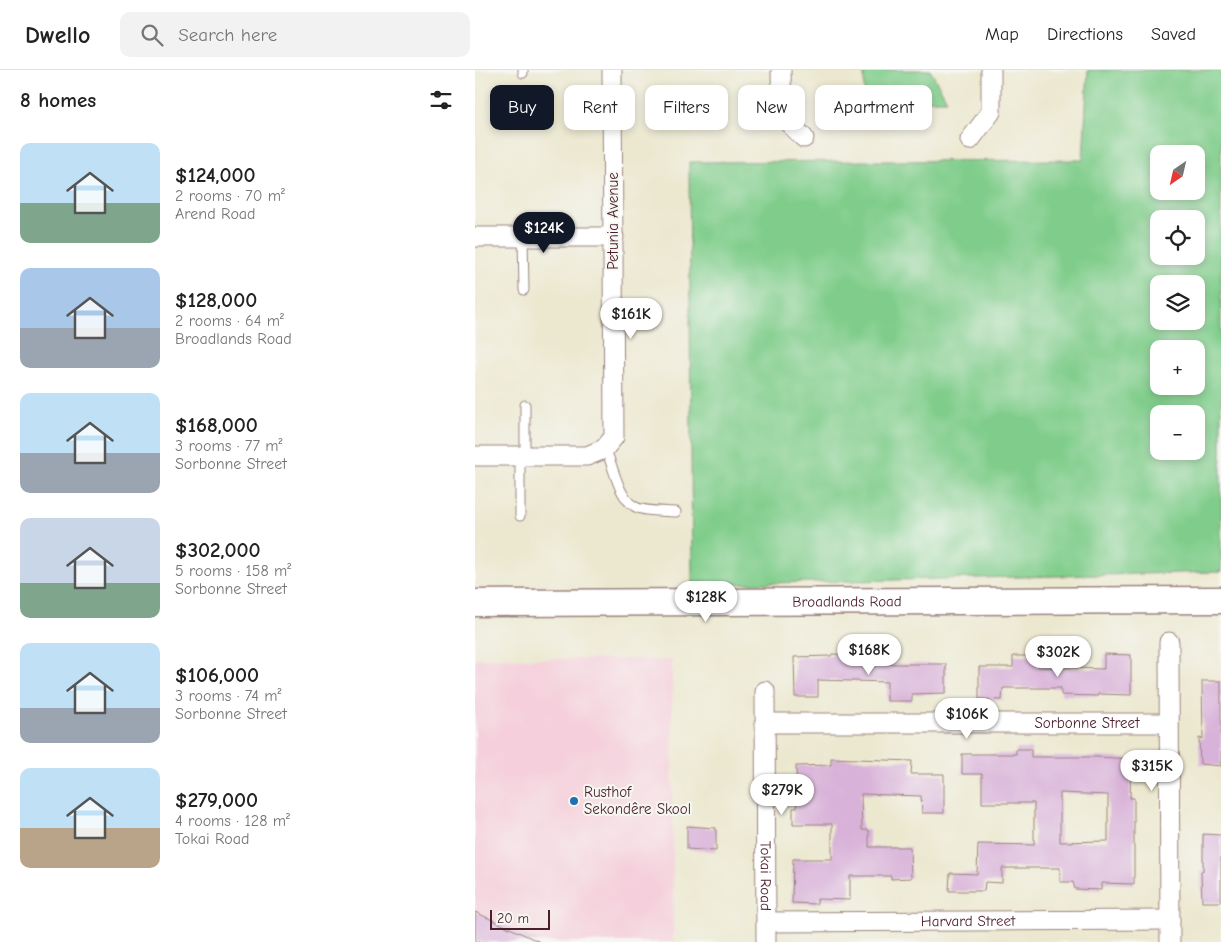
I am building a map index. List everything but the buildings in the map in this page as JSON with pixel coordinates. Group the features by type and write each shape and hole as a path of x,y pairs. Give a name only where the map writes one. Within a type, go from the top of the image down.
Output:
{"main road":[{"name":"Broadlands Road","path":"475,603 1221,600"}],"street":[{"name":"Petunia Avenue","path":"605,448 613,438 615,425 612,70"},
{"path":"781,70 782,116 804,138"},
{"path":"970,140 991,112 991,70"},
{"path":"475,237 613,236"},
{"path":"475,456 587,456 605,448"},
{"path":"1169,642 1170,942"},
{"name":"Tokai Road","path":"765,691 766,942"},
{"name":"Sorbonne Street","path":"765,723 1169,723"},
{"name":"Harvard Street","path":"766,922 1170,920"}],"lane":[{"path":"523,237 524,290"},
{"path":"520,516 525,405"},
{"path":"605,448 623,493 633,506 676,512"}],"shaded area":[{"name":"Rusthof Sekondêre Skool","path":"475,658 672,660 673,942 475,942"}],"green space":[{"path":"864,70 930,70 947,100 932,100 932,85 864,85"},
{"path":"1088,70 1221,70 1221,572 692,585 689,162 1083,160"}],"place":[{"name":"Rusthof Sekondêre Skool","path":"574,801"}]}
